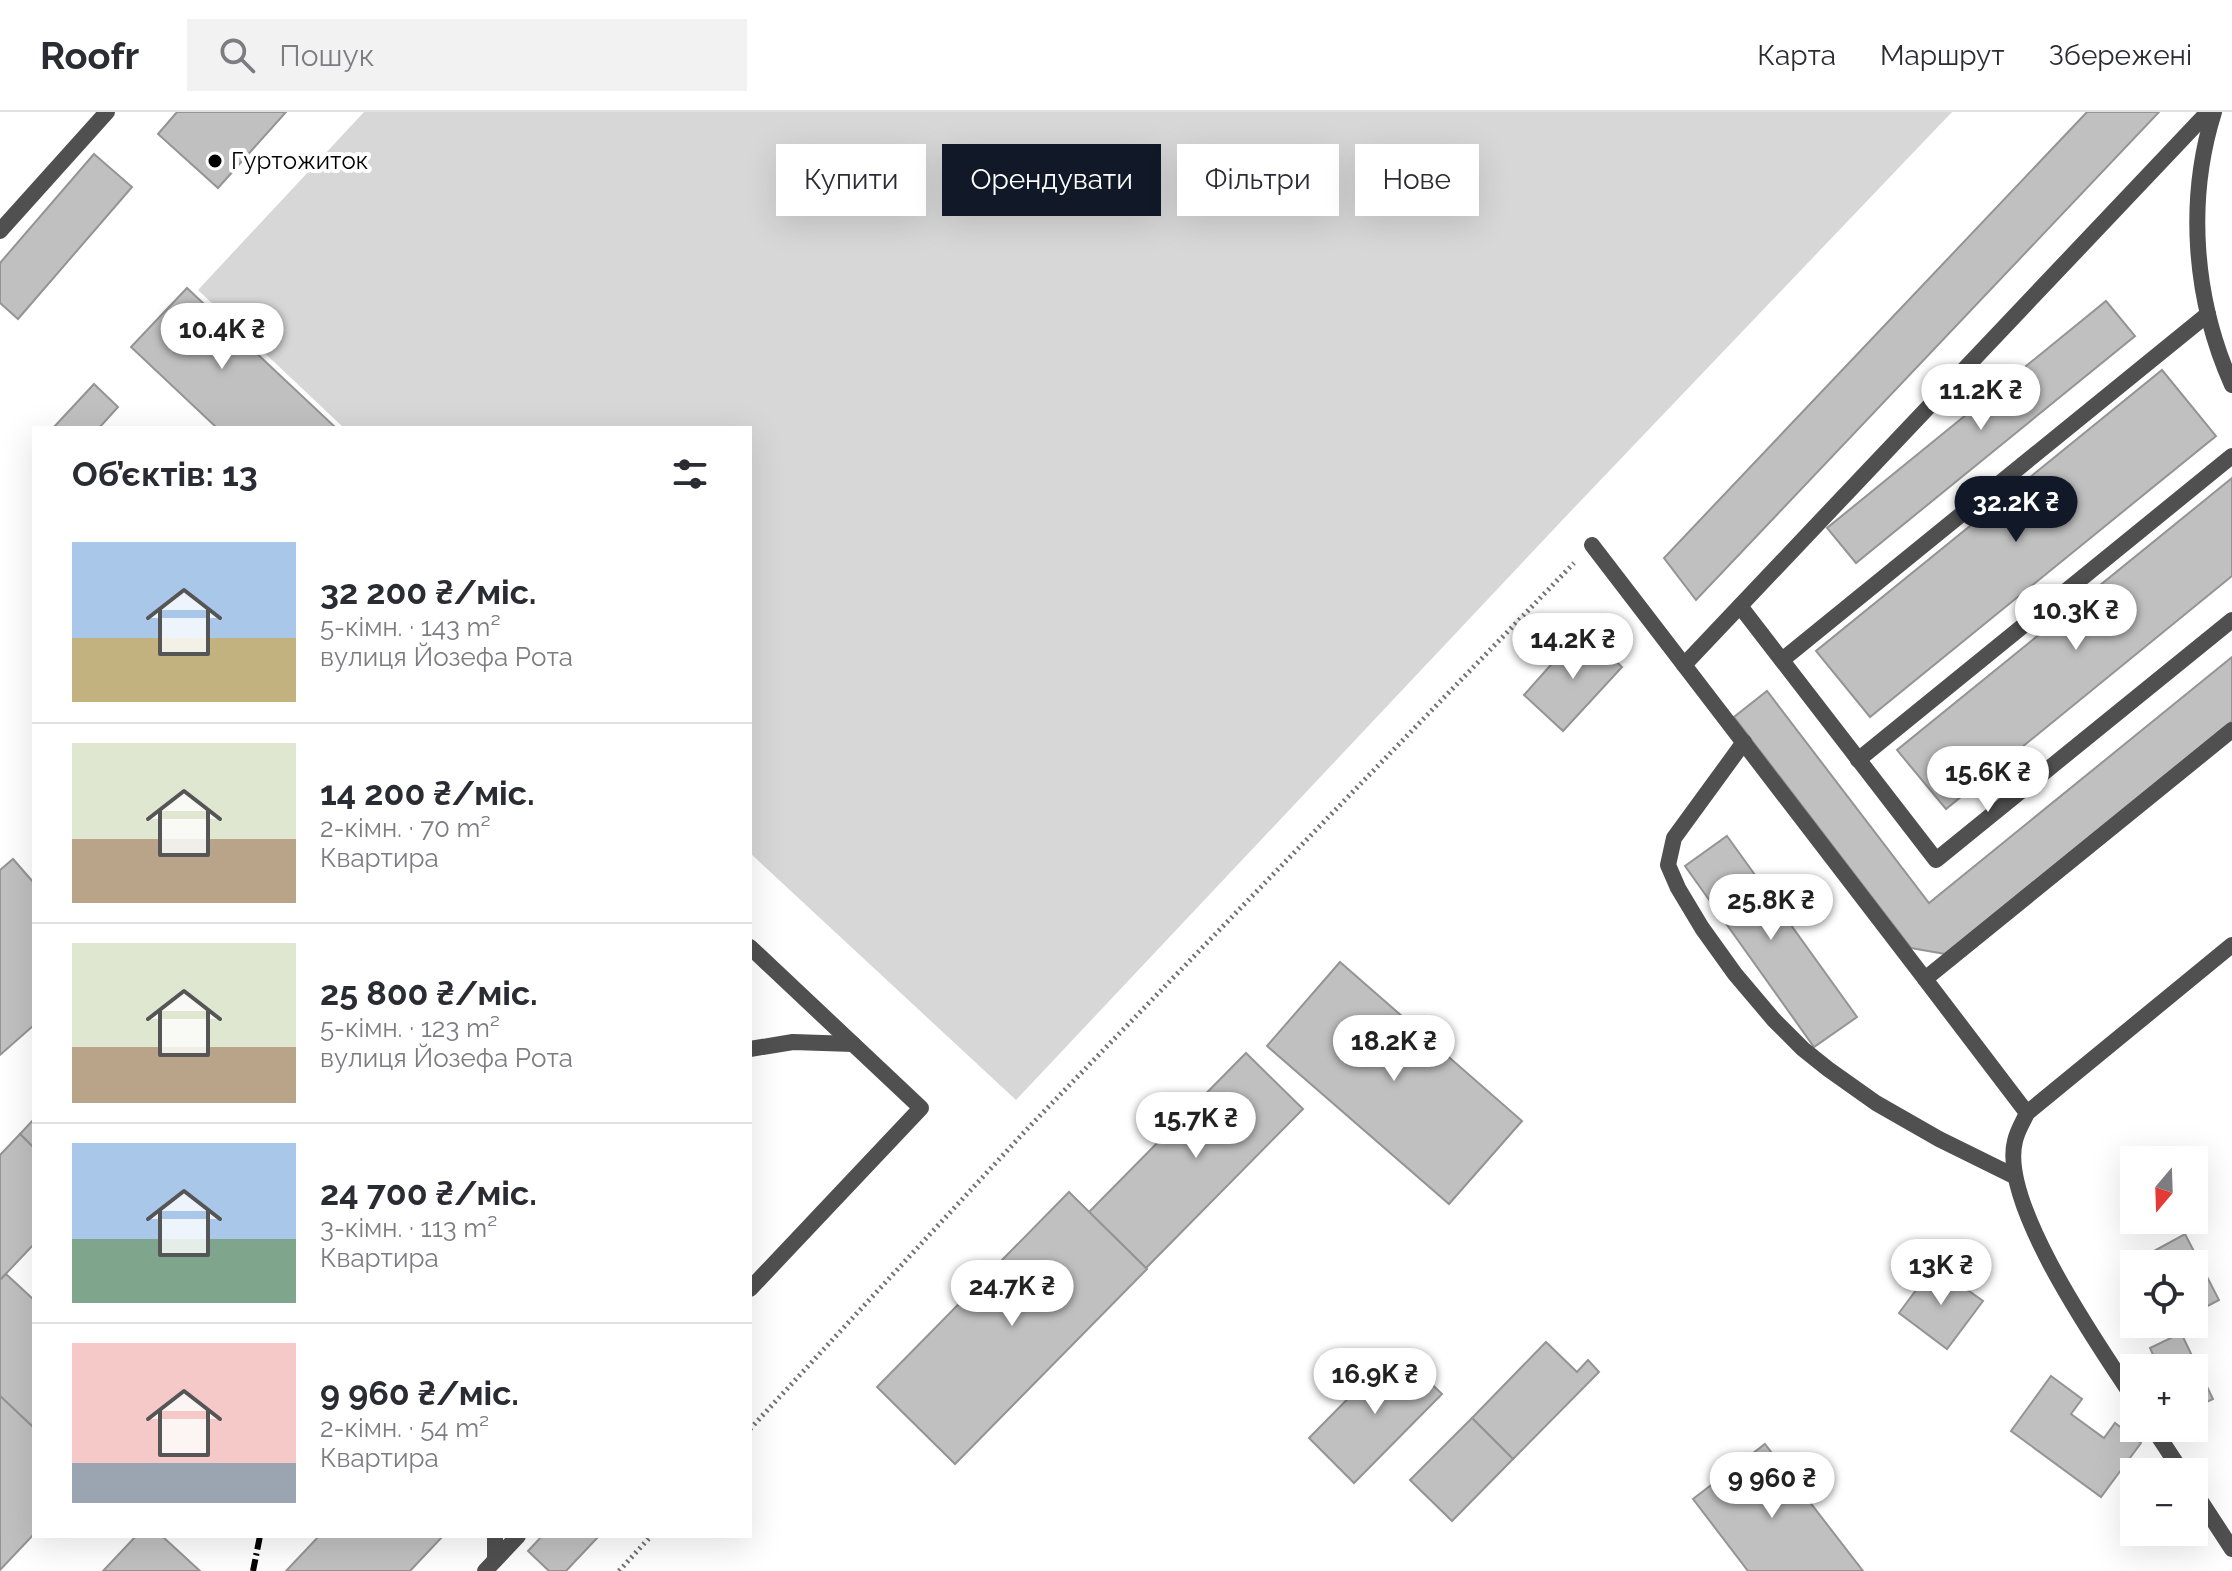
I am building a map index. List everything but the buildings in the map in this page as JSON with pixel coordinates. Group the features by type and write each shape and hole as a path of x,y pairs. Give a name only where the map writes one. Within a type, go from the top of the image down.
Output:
{"street":[{"path":"0,231 107,112"},
{"path":"2211,112 2197,211 2201,284 2218,354 2232,385"},
{"path":"1684,665 2211,112"},
{"path":"1782,660 2208,314"},
{"path":"1858,760 2232,456"},
{"path":"1592,545 2027,1113"},
{"path":"1740,606 1936,860 2232,620"},
{"path":"1925,979 2232,730"},
{"path":"1744,742 1674,838 1668,865 1702,928 1735,974 1803,1049 1876,1103 2014,1176"},
{"path":"2120,1378 2074,1307 2033,1230 2014,1176 2014,1142 2027,1113 2232,945"},
{"path":"752,949 921,1108 752,1287"},
{"path":"752,1049 793,1042 853,1044"},
{"path":"2208,1512 2232,1549"},
{"path":"490,1566 495,1538"},
{"path":"490,1566 516,1538"}],"path":[{"path":"752,1427 1029,1127 1592,545"},
{"path":"619,1571 649,1538"}],"shaded area":[{"path":"364,112 1952,112 1016,1100 752,855 752,426 342,426 198,290"}],"railway":[{"path":"253,1571 260,1538"}],"place":[{"name":"Гуртожиток","path":"215,161"}]}
